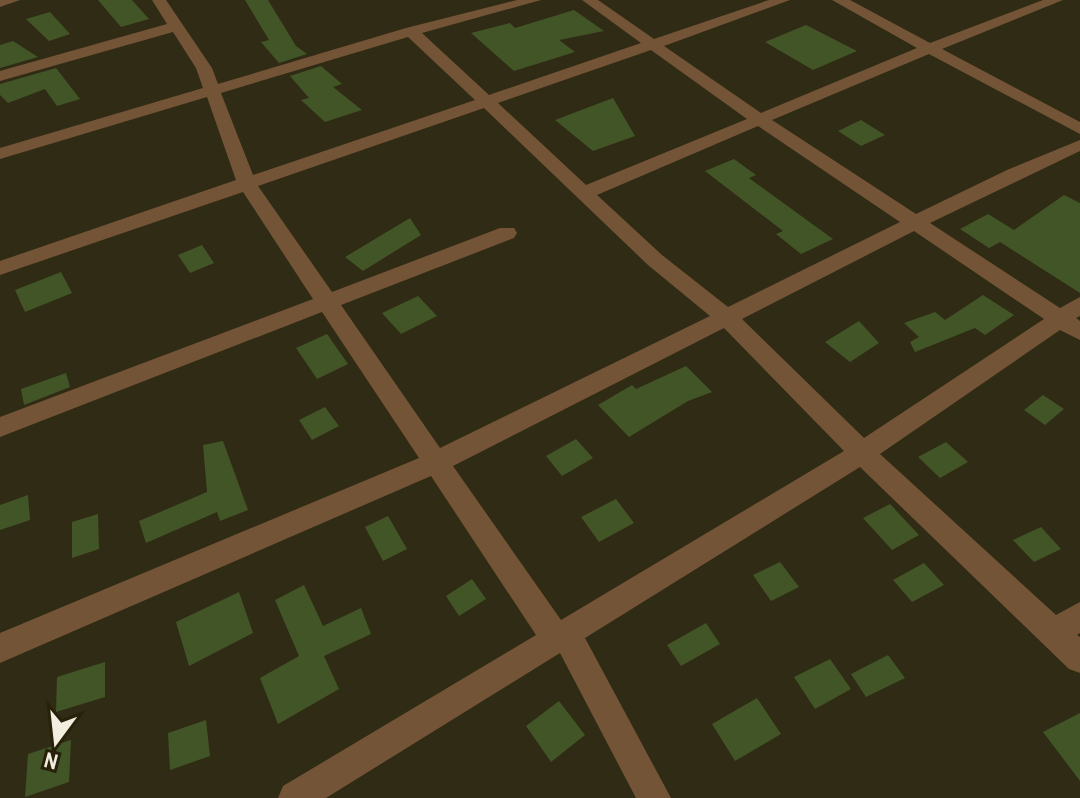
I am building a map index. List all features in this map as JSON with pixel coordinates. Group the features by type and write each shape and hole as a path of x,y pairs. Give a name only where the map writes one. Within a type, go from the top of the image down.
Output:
{"street":[{"path":"0,3 13,0"},
{"path":"159,0 204,68 247,184 436,462 561,636 654,798"},
{"path":"0,154 411,31 534,0"},
{"path":"295,798 862,453 1073,319 917,224 760,120 589,0"},
{"path":"0,268 783,0"},
{"path":"839,0 1080,129"},
{"path":"584,193 930,48 1056,0"},
{"path":"0,76 176,26"},
{"path":"411,31 655,260 726,317 862,453 1080,658"},
{"path":"0,648 436,462 1013,174 1080,145"},
{"path":"0,427 507,233"},
{"path":"1054,633 1080,616"}],"building":[{"path":"98,0 132,0 149,19 121,27"},
{"path":"245,0 268,0 296,46 307,54 279,63 261,42 269,40"},
{"path":"574,10 604,31 559,40 575,52 514,71 471,33 510,23 515,28"},
{"path":"50,12 70,34 49,41 26,19"},
{"path":"806,25 857,51 813,70 765,42"},
{"path":"13,41 38,57 0,68 0,45"},
{"path":"321,66 342,84 333,87 362,110 325,122 301,100 309,98 290,76"},
{"path":"56,68 80,99 57,106 45,89 8,103 0,95 0,84"},
{"path":"613,98 635,136 593,151 555,120"},
{"path":"861,120 885,135 861,146 838,131"},
{"path":"734,159 756,175 749,178 833,239 801,254 776,234 783,231 705,171"},
{"path":"1064,195 1080,203 1080,293 1000,242 989,248 960,229 988,214 1014,230"},
{"path":"410,218 421,235 363,271 345,257"},
{"path":"202,245 214,263 190,273 178,255"},
{"path":"61,272 72,293 25,312 15,290"},
{"path":"983,295 1014,315 985,335 975,328 915,352 910,342 919,337 904,323 935,312 945,320"},
{"path":"418,296 437,316 401,334 382,313"},
{"path":"859,321 879,343 850,362 825,342"},
{"path":"327,334 348,364 317,379 296,348"},
{"path":"686,366 712,392 688,401 629,437 598,405 632,385 636,389"},
{"path":"66,373 70,387 24,405 21,389"},
{"path":"1043,395 1064,409 1045,425 1024,410"},
{"path":"325,407 339,426 312,440 299,420"},
{"path":"576,439 593,458 562,476 546,456"},
{"path":"223,441 248,510 220,521 217,512 146,543 139,521 207,492 203,445"},
{"path":"946,442 968,462 940,478 918,457"},
{"path":"28,495 30,520 0,530 0,505"},
{"path":"616,499 634,523 599,542 581,517"},
{"path":"890,504 919,535 892,550 863,518"},
{"path":"98,514 99,549 72,558 72,522"},
{"path":"388,516 407,549 383,561 365,527"},
{"path":"1041,527 1061,549 1034,562 1013,540"},
{"path":"780,562 799,587 771,601 753,575"},
{"path":"924,563 944,585 912,602 893,580"},
{"path":"472,579 486,599 459,616 446,596"},
{"path":"304,585 323,626 361,608 371,634 324,656 339,689 278,724 260,678 299,656 275,600"},
{"path":"239,592 253,633 189,666 176,622"},
{"path":"706,623 720,644 681,666 667,645"},
{"path":"888,655 905,678 866,697 851,674"},
{"path":"830,659 851,689 815,709 794,677"},
{"path":"105,662 105,697 56,712 57,677"},
{"path":"757,698 781,734 735,761 712,724"},
{"path":"559,701 585,735 551,762 526,726"},
{"path":"1080,713 1080,781 1043,732"},
{"path":"206,720 210,756 170,770 168,733"},
{"path":"71,740 69,782 25,797 28,754"}]}
